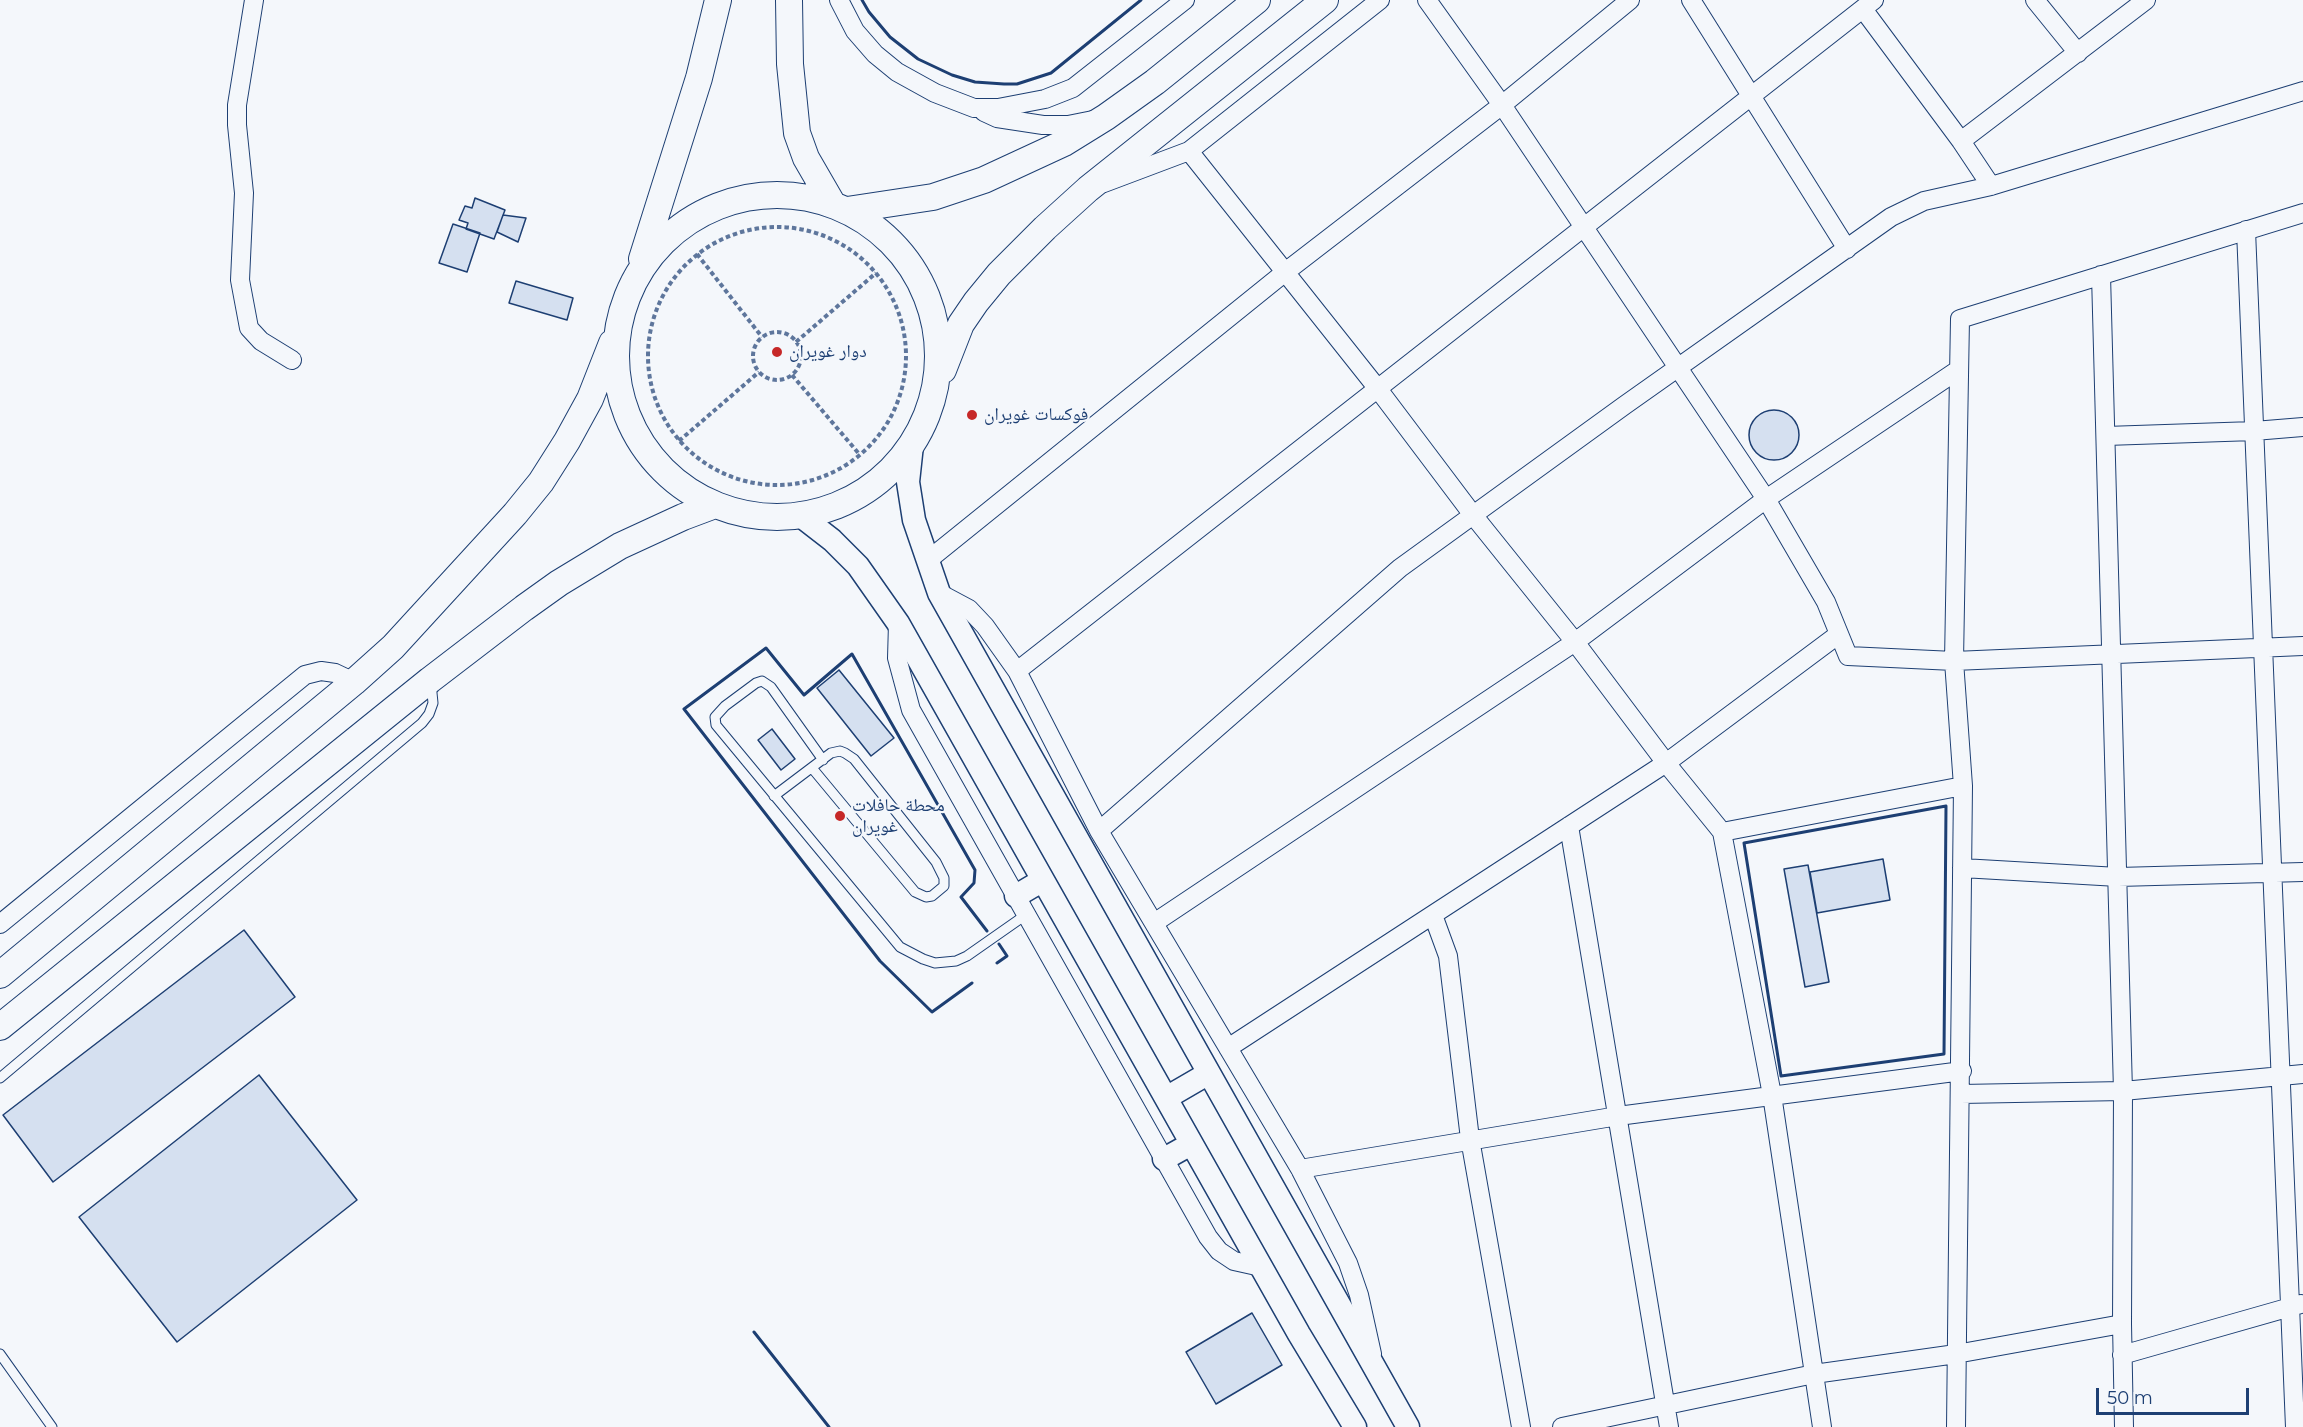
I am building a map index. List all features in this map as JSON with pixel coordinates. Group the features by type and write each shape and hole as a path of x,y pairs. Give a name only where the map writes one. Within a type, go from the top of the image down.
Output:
{"main road":[{"path":"718,0 699,78 647,247 624,303 616,348 620,392 635,433 654,460 677,483 715,505 766,518 801,516 834,508 864,492 891,471 912,445 925,420 957,333 976,302 999,274 1088,189 1325,0"},
{"path":"789,0 790,64 797,133 806,158 839,207"},
{"path":"839,207 933,197 984,180 1064,143 1155,82 1257,0"},
{"path":"633,282 644,264 672,232 708,209 748,196 769,194 790,194 839,207 864,220 888,238 918,278 933,314 937,334 939,354 934,393"},
{"path":"0,975 354,682 393,647 515,514 540,482 567,441 590,399 619,326"},
{"path":"0,1027 430,680 524,608 589,564 651,530 715,505"}],"street":[{"path":"254,0 237,105 238,146 244,193 244,226 240,258 241,296 249,328 261,341 292,360"},
{"path":"839,0 855,31 874,54 897,72 935,93 997,118 1043,125 1068,125 1106,117"},
{"path":"974,108 1019,105 1045,99 1073,88 1185,0"},
{"path":"1088,189 1189,151 1380,0"},
{"path":"1428,0 1502,105 1766,499 1826,602 1848,656 1954,661 2303,646"},
{"path":"927,561 1284,273 1502,105 1630,0"},
{"path":"1691,0 1847,249"},
{"path":"2035,0 2078,53"},
{"path":"1961,141 2146,0"},
{"path":"1017,671 1869,4 1991,186"},
{"path":"1099,831 1400,568 1891,218 1924,201 1991,186 2303,91"},
{"path":"1189,151 1378,389 1473,515 1722,832 1772,1095 1822,1427"},
{"path":"1956,1427 1962,1071 1963,786 1954,661 1960,319 2303,213"},
{"path":"2246,230 2281,1077 2297,1305 2295,1427"},
{"path":"2101,275 2123,1091 2124,1427"},
{"path":"1154,923 1575,642 1766,499 1959,370"},
{"path":"2106,436 2303,427"},
{"path":"912,445 908,469 914,520 939,593 1408,1427"},
{"path":"801,516 850,557 898,623 1191,1144 1355,1427"},
{"path":"939,593 969,609 985,626 1017,671 1099,831 1300,1169 1348,1263 1359,1295 1376,1370"},
{"path":"898,623 897,658 911,710 1164,1159 1208,1237 1220,1251 1234,1261 1261,1267"},
{"path":"1228,1048 1666,763 1839,634"},
{"path":"0,924 305,675 321,671 335,673 354,682"},
{"path":"1722,832 1963,786"},
{"path":"1569,826 1669,1427"},
{"path":"1962,868 2118,877 2303,872"},
{"path":"1022,905 1043,880"},
{"path":"1433,915 1448,956 1470,1139 1521,1427"},
{"path":"1300,1169 1618,1116 1962,1071"},
{"path":"1166,1098 1209,1073"},
{"path":"1961,1094 2123,1091 2303,1074"},
{"path":"1164,1159 1191,1144"},
{"path":"2122,1355 2297,1305"},
{"path":"1562,1427 1814,1374 1956,1354 2122,1324"}],"lane":[{"path":"0,1078 422,723 433,703 430,680"},
{"path":"823,760 767,684 762,681 725,706 715,717 716,725 893,941 911,954 935,963 956,961 967,956 1022,905"},
{"path":"774,796 831,753 840,751 854,759 936,862 944,878 944,886 926,897 915,892 812,768"},
{"path":"0,1354 52,1427"}],"path":[{"path":"790,227 823,234 837,241 865,261 876,273 891,295 901,320 906,347 905,374 899,401 887,425 861,455 838,471 813,481 774,486 747,482 722,473 699,459 679,441 661,414 651,383 648,368 649,336 665,290 674,277 697,254 741,231 790,227"},
{"path":"697,254 762,337"},
{"path":"796,342 876,273"},
{"path":"781,332 790,335 796,342 801,359 798,369 792,375 783,380 775,380 759,372 754,362 753,352 762,337 781,332"},
{"path":"679,441 759,372"},
{"path":"792,375 861,455"}],"building":[{"path":"475,198 505,210 494,239 466,229 468,223 459,220 465,206 472,208"},
{"path":"503,215 526,218 518,242 497,232"},
{"path":"453,224 480,233 467,272 439,263"},
{"path":"516,281 573,298 567,320 509,303"},
{"path":"1774,410 1783,412 1794,421 1799,435 1797,444 1788,455 1774,460 1765,458 1754,449 1749,435 1751,426 1760,415"},
{"path":"839,670 894,738 871,756 817,688"},
{"path":"772,729 795,759 781,770 758,740"},
{"path":"1883,859 1890,900 1817,913 1810,872"},
{"path":"1808,865 1829,982 1805,987 1784,869"},
{"path":"244,930 295,997 53,1182 3,1115"},
{"path":"259,1075 357,1200 177,1342 79,1217"},
{"path":"1252,1313 1282,1365 1216,1404 1186,1352"}],"wall":[{"path":"862,0 890,37 918,59 952,75 975,82 1004,84 1017,84 1051,73 1141,0"},
{"path":"972,983 932,1012 880,961 684,709 766,648 804,695 852,654 975,870 974,883 961,897 987,931"},
{"path":"1946,806 1944,1054 1781,1076 1744,843 1946,806"},
{"path":"997,963 1007,956 999,944"},
{"path":"754,1332 829,1427"}],"place":[{"name":"دوار غويران","path":"777,352"},
{"name":"فوكسات غويران","path":"972,415"},
{"name":"محطة حافلات غويران","path":"840,816"}]}
